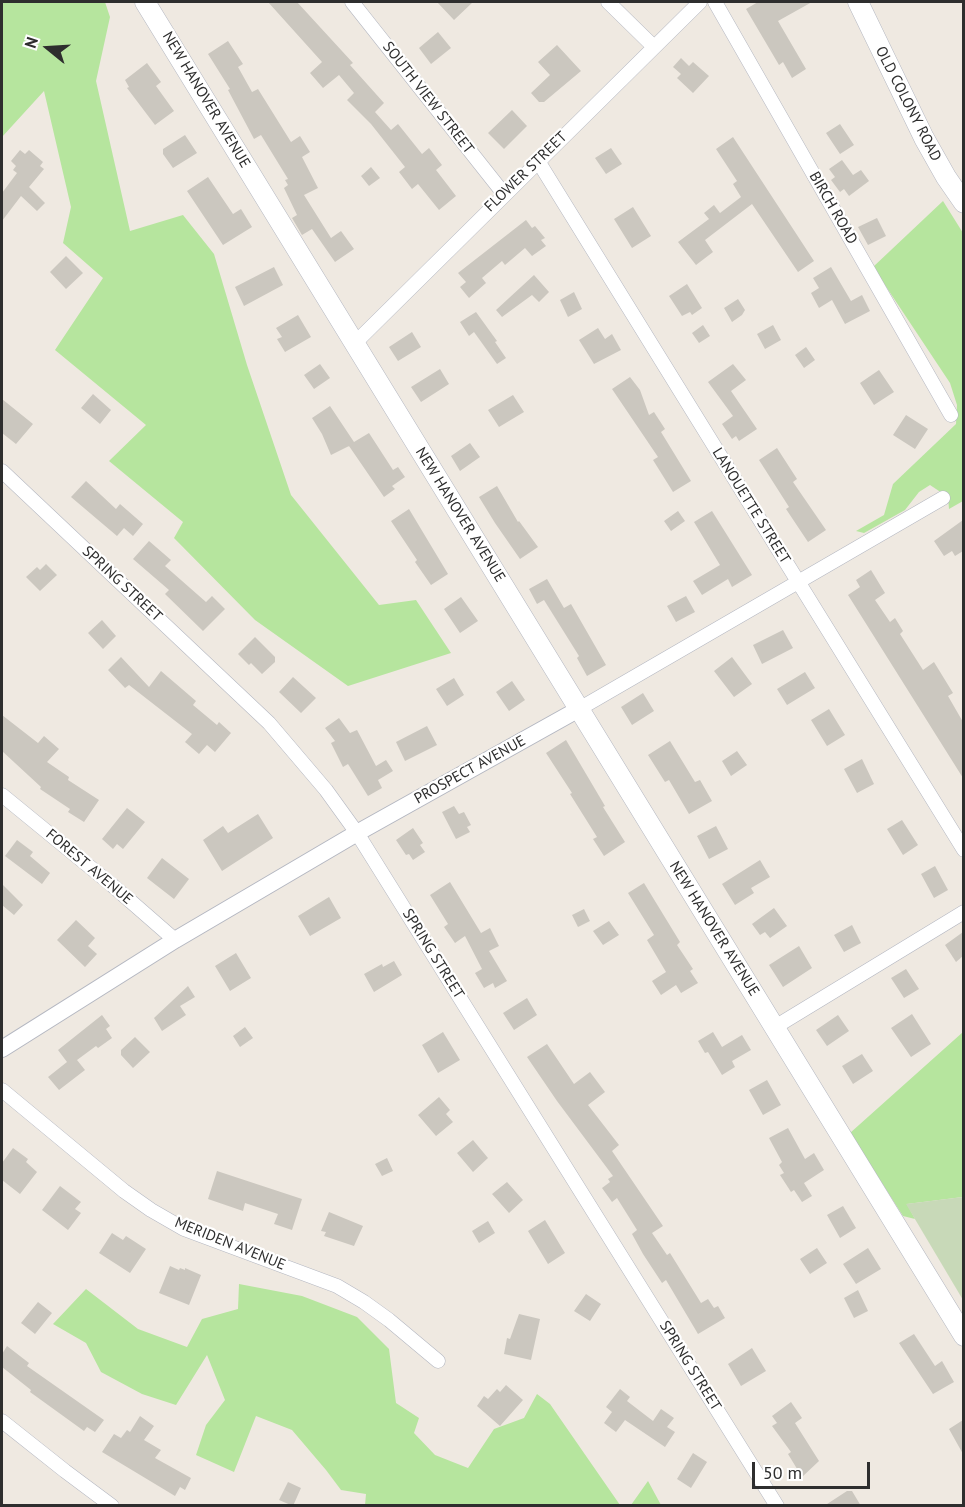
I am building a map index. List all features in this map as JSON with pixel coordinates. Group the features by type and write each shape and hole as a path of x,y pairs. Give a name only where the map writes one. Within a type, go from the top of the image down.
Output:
{"main road":[{"name":"NEW HANOVER AVENUE","path":"146,2 963,1335"},
{"name":"OLD COLONY ROAD","path":"858,2 924,138 963,203"}],"street":[{"name":"SOUTH VIEW STREET","path":"352,2 504,194"},
{"path":"608,2 654,47"},
{"name":"FLOWER STREET","path":"354,344 700,2"},
{"name":"BIRCH ROAD","path":"715,2 951,415"},
{"name":"LANOUETTE STREET","path":"538,161 963,850"},
{"name":"SPRING STREET","path":"2,471 269,723 327,790 357,833 777,1506"},
{"name":"PROSPECT AVENUE","path":"2,1049 175,940 357,833 579,709 943,498"},
{"name":"FOREST AVENUE","path":"2,795 175,940"},
{"path":"775,1028 963,912"},
{"name":"MERIDEN AVENUE","path":"2,1090 123,1191 151,1210 184,1229 337,1286 389,1320 438,1361"},
{"path":"2,1421 112,1506"}],"green space":[{"path":"2,2 105,2 110,17 96,81 130,231 183,215 214,254 247,365 291,495 379,605 416,600 451,653 348,686 255,620 174,538 183,522 109,461 146,425 55,350 103,278 63,243 71,207 44,91 2,137"},
{"path":"943,201 963,233 963,501 949,509 948,497 930,485 919,492 905,510 864,533 856,531 884,515 893,484 956,424 957,405 950,383 873,267"},
{"path":"963,1032 963,1197 907,1204 915,1219 903,1216 850,1133"},
{"path":"964,1197 963,1300 906,1204"},
{"path":"239,1284 302,1296 357,1317 389,1349 396,1403 419,1418 414,1433 435,1455 468,1468 494,1429 524,1418 537,1394 550,1404 620,1505 365,1505 366,1494 341,1490 292,1430 256,1416 234,1472 196,1455 206,1425 225,1400 207,1355 176,1405 142,1394 101,1372 86,1343 53,1324 86,1289 138,1329 187,1347 202,1319 238,1309"},
{"path":"648,1481 661,1505 631,1505"}],"building":[{"path":"268,2 297,2 353,63 350,65 384,103 375,112 391,130 398,124 422,154 429,148 442,165 436,170 456,196 439,210 418,184 412,189 399,172 405,167 371,124 347,100 354,93 339,75 323,88 310,73 322,62"},
{"path":"437,2 473,2 454,20"},
{"path":"758,2 812,2 778,21 806,69 792,78 783,62 779,65 746,9"},
{"path":"438,32 451,48 431,64 419,48"},
{"path":"228,41 243,64 238,67 252,92 258,89 291,142 300,136 310,152 302,157 318,188 304,195 331,238 341,231 354,249 335,262 312,229 302,235 292,218 297,215 284,188 288,185 285,180 288,179 261,135 254,139 228,90 230,89 208,54"},
{"path":"557,45 581,71 544,102 539,102 531,93 550,75 538,62"},
{"path":"681,58 689,66 693,62 709,76 693,93 677,78 681,74 673,67"},
{"path":"147,63 161,82 156,86 174,111 155,125 127,88 129,87 125,80"},
{"path":"512,110 527,126 504,149 488,133"},
{"path":"840,124 854,145 840,154 826,133"},
{"path":"185,135 197,153 173,168 163,154 163,149"},
{"path":"733,137 814,261 798,272 752,204 705,240 713,252 696,265 678,242 709,219 704,213 714,205 720,213 741,197 733,184 737,181 716,149"},
{"path":"611,148 622,164 606,174 595,158"},
{"path":"20,150 25,154 29,150 43,162 40,166 44,169 29,187 45,203 37,211 21,196 2,221 2,193 17,173 13,170 16,166 11,161"},
{"path":"842,160 853,175 861,170 869,181 849,196 844,189 840,192 831,180 835,177 829,169"},
{"path":"371,167 380,178 369,186 361,176"},
{"path":"208,177 233,214 241,209 252,227 223,245 187,191"},
{"path":"633,207 651,236 632,248 614,219"},
{"path":"877,218 886,236 868,245 858,227"},
{"path":"526,220 532,228 535,226 545,238 541,240 546,246 532,256 525,248 505,265 502,261 482,278 486,283 469,298 460,287 466,282 458,273"},
{"path":"66,256 83,273 66,289 50,272"},
{"path":"274,267 283,285 244,306 235,287"},
{"path":"831,267 851,301 862,295 870,311 845,324 832,300 819,308 811,293 819,288 813,278"},
{"path":"534,275 549,292 539,302 532,295 502,317 496,310"},
{"path":"687,284 702,308 692,315 690,312 682,316 669,296"},
{"path":"574,292 582,309 568,317 560,300"},
{"path":"738,299 745,310 732,322 724,308"},
{"path":"476,312 506,358 497,364 474,332 469,336 460,322"},
{"path":"298,315 311,337 285,352 277,339 282,337 276,328"},
{"path":"703,325 710,336 699,343 692,333"},
{"path":"773,325 781,340 765,349 757,334"},
{"path":"598,328 605,339 612,334 621,350 594,364 579,340"},
{"path":"412,332 421,347 398,361 389,347"},
{"path":"806,347 815,360 804,368 795,355"},
{"path":"320,364 330,378 314,389 304,375"},
{"path":"733,364 746,380 731,391 757,429 739,441 736,436 732,439 722,424 733,416 708,382"},
{"path":"440,369 449,384 421,402 411,387"},
{"path":"879,370 894,392 874,405 860,383"},
{"path":"630,377 640,390 649,415 654,412 665,429 661,432 691,481 673,492 653,460 658,457 612,389"},
{"path":"93,394 111,410 100,424 81,408"},
{"path":"513,395 524,412 499,427 488,410"},
{"path":"2,399 33,424 16,444 2,433"},
{"path":"330,406 354,442 369,433 393,470 398,467 405,477 392,486 395,489 384,497 349,446 331,455 312,418"},
{"path":"906,415 928,429 915,449 893,435"},
{"path":"470,443 480,457 460,471 451,456"},
{"path":"777,448 797,479 793,482 826,530 808,542 786,509 789,507 759,460"},
{"path":"86,481 116,509 120,504 143,524 133,536 124,528 117,536 71,497"},
{"path":"497,486 518,522 538,547 520,559 479,497"},
{"path":"409,509 448,574 431,585 391,521"},
{"path":"678,511 685,521 671,531 664,521"},
{"path":"712,511 752,575 732,587 728,579 702,595 693,581 720,565 694,522"},
{"path":"963,520 963,551 955,556 952,551 944,556 934,541"},
{"path":"149,541 171,560 165,566 206,602 212,596 225,609 203,631 165,594 169,590 133,559"},
{"path":"46,564 57,575 40,591 26,577 37,567 40,570"},
{"path":"871,570 885,593 875,600 890,622 895,618 903,631 900,634 923,670 934,662 953,693 948,696 963,722 963,778 848,595 860,587 856,580"},
{"path":"547,579 564,608 571,604 606,665 587,676 577,658 579,656 544,600 537,604 529,589"},
{"path":"686,596 695,612 676,622 667,606"},
{"path":"461,597 478,621 460,633 444,609"},
{"path":"102,620 116,636 103,649 88,633"},
{"path":"783,630 793,648 762,664 753,645"},
{"path":"255,637 275,657 275,662 262,674 238,654"},
{"path":"121,657 149,687 161,671 196,701 193,705 217,725 219,722 231,733 215,752 207,745 199,754 185,742 192,734 129,685 125,688 108,670"},
{"path":"732,657 752,684 734,697 714,671"},
{"path":"805,672 815,688 787,705 777,689"},
{"path":"293,677 316,698 301,713 279,692"},
{"path":"454,678 464,695 447,706 436,689"},
{"path":"512,681 525,700 509,711 496,692"},
{"path":"643,693 654,711 632,725 621,707"},
{"path":"829,709 845,735 827,746 811,720"},
{"path":"2,715 38,743 44,736 59,749 47,762 69,777 68,780 99,800 84,822 68,812 70,809 40,789 41,787 2,751"},
{"path":"339,718 350,733 357,730 376,766 386,760 393,771 378,780 382,788 368,796 348,764 343,767 331,743 335,741 325,728"},
{"path":"427,726 437,745 405,761 396,742"},
{"path":"566,740 625,842 604,856 593,839 597,837 546,753"},
{"path":"670,741 695,782 700,780 712,801 689,814 669,780 665,782 648,755"},
{"path":"737,751 747,765 731,776 722,761"},
{"path":"862,759 874,784 857,793 844,769"},
{"path":"454,806 459,814 464,812 471,825 467,827 470,832 456,839 442,812"},
{"path":"127,808 145,822 123,849 117,844 113,849 102,839"},
{"path":"258,814 273,838 222,871 203,840 223,826 228,833"},
{"path":"902,820 918,845 903,855 887,829"},
{"path":"716,826 728,849 709,859 697,836"},
{"path":"413,828 423,843 420,845 425,852 413,860 409,854 406,855 396,840"},
{"path":"17,840 33,852 30,856 50,873 42,884 5,856"},
{"path":"162,858 189,879 174,899 147,878"},
{"path":"760,860 770,877 751,888 754,893 735,905 722,884"},
{"path":"935,866 948,890 934,898 921,874"},
{"path":"450,882 481,933 490,928 499,946 489,951 507,981 495,988 493,983 484,988 475,973 482,969 465,936 455,943 444,927 448,924 430,895"},
{"path":"644,883 680,942 677,945 693,969 690,971 698,983 681,993 676,985 661,995 652,981 666,972 647,940 654,935 628,893"},
{"path":"2,884 23,905 14,915 2,905"},
{"path":"329,897 341,918 310,936 298,916"},
{"path":"774,908 787,926 770,938 765,932 760,935 752,924"},
{"path":"584,909 590,921 578,927 572,915"},
{"path":"76,920 95,938 88,946 97,954 85,967 57,940"},
{"path":"609,921 619,935 603,945 593,931"},
{"path":"852,925 861,943 844,952 834,935"},
{"path":"963,932 963,956 956,962 945,945"},
{"path":"799,946 812,968 783,987 769,965"},
{"path":"236,953 251,978 230,991 215,966"},
{"path":"394,961 402,975 374,992 364,974 382,964 383,967"},
{"path":"906,969 919,989 904,998 891,978"},
{"path":"188,986 195,997 180,1006 186,1015 162,1031 154,1018"},
{"path":"527,998 537,1015 514,1030 503,1013"},
{"path":"912,1014 931,1044 911,1057 891,1028"},
{"path":"102,1015 110,1026 106,1029 112,1038 77,1060 85,1070 59,1090 48,1077 67,1062 58,1050"},
{"path":"838,1015 849,1031 827,1046 816,1030"},
{"path":"245,1027 253,1038 240,1047 233,1036"},
{"path":"443,1032 460,1060 438,1073 422,1045"},
{"path":"713,1032 722,1047 742,1035 751,1050 732,1061 735,1067 722,1075 708,1052 705,1053 698,1041"},
{"path":"135,1037 150,1052 133,1068 121,1055 121,1050"},
{"path":"547,1044 574,1084 590,1072 605,1092 588,1105 619,1145 612,1151 663,1226 652,1233 667,1255 670,1253 701,1303 708,1299 714,1308 718,1306 725,1318 698,1334 666,1280 662,1283 643,1254 632,1234 637,1230 617,1198 612,1202 602,1188 610,1182 608,1179 613,1176 527,1057"},
{"path":"862,1054 873,1071 853,1084 842,1066"},
{"path":"767,1080 781,1105 763,1115 749,1090"},
{"path":"439,1097 450,1110 446,1114 453,1122 436,1136 418,1115"},
{"path":"788,1128 805,1159 814,1153 824,1170 804,1183 812,1196 802,1202 794,1190 791,1192 780,1175 784,1173 779,1165 782,1162 769,1138"},
{"path":"473,1140 488,1158 473,1172 457,1153"},
{"path":"13,1148 28,1159 26,1162 37,1172 20,1194 2,1180 2,1163"},
{"path":"387,1158 393,1171 382,1176 375,1164"},
{"path":"217,1171 302,1199 292,1230 274,1224 278,1214 245,1203 243,1211 208,1199"},
{"path":"507,1182 523,1200 509,1213 492,1194"},
{"path":"60,1186 81,1202 75,1209 81,1213 68,1230 42,1210"},
{"path":"843,1206 856,1228 840,1238 827,1215"},
{"path":"329,1212 363,1226 354,1246 324,1236 326,1232 321,1231"},
{"path":"545,1220 565,1253 548,1264 528,1231"},
{"path":"488,1221 495,1233 479,1243 472,1231"},
{"path":"112,1233 123,1240 126,1236 146,1249 130,1273 99,1253"},
{"path":"817,1248 827,1263 810,1274 800,1259"},
{"path":"868,1248 881,1269 856,1284 843,1264"},
{"path":"170,1266 179,1270 180,1268 185,1270 185,1268 201,1275 189,1305 159,1293"},
{"path":"858,1290 868,1311 854,1318 844,1298"},
{"path":"586,1294 601,1304 590,1321 574,1311"},
{"path":"38,1302 52,1313 35,1334 21,1323"},
{"path":"519,1314 540,1319 531,1360 504,1354 507,1338 510,1339"},
{"path":"914,1334 935,1366 942,1361 954,1382 933,1394 899,1343"},
{"path":"7,1346 29,1363 27,1366 104,1420 95,1432 87,1427 84,1431 30,1392 31,1390 2,1367 2,1354"},
{"path":"752,1348 766,1371 741,1386 728,1364"},
{"path":"506,1385 523,1400 500,1426 477,1406 484,1396 488,1399 497,1389 500,1392"},
{"path":"620,1389 630,1397 627,1401 653,1421 661,1409 674,1418 667,1427 675,1432 665,1447 625,1420 616,1432 604,1423 612,1412 606,1407"},
{"path":"791,1402 802,1418 795,1423 819,1461 802,1477 788,1454 791,1452 772,1426 777,1423 772,1416"},
{"path":"140,1416 154,1426 144,1440 161,1450 155,1458 191,1478 185,1490 180,1487 175,1496 102,1452 114,1434 121,1438 127,1430 130,1432"},
{"path":"963,1420 963,1454 949,1429"},
{"path":"693,1453 707,1462 691,1488 677,1479"},
{"path":"288,1482 301,1488 293,1506 279,1500"},
{"path":"847,1491 852,1491 861,1506 824,1506"}]}
